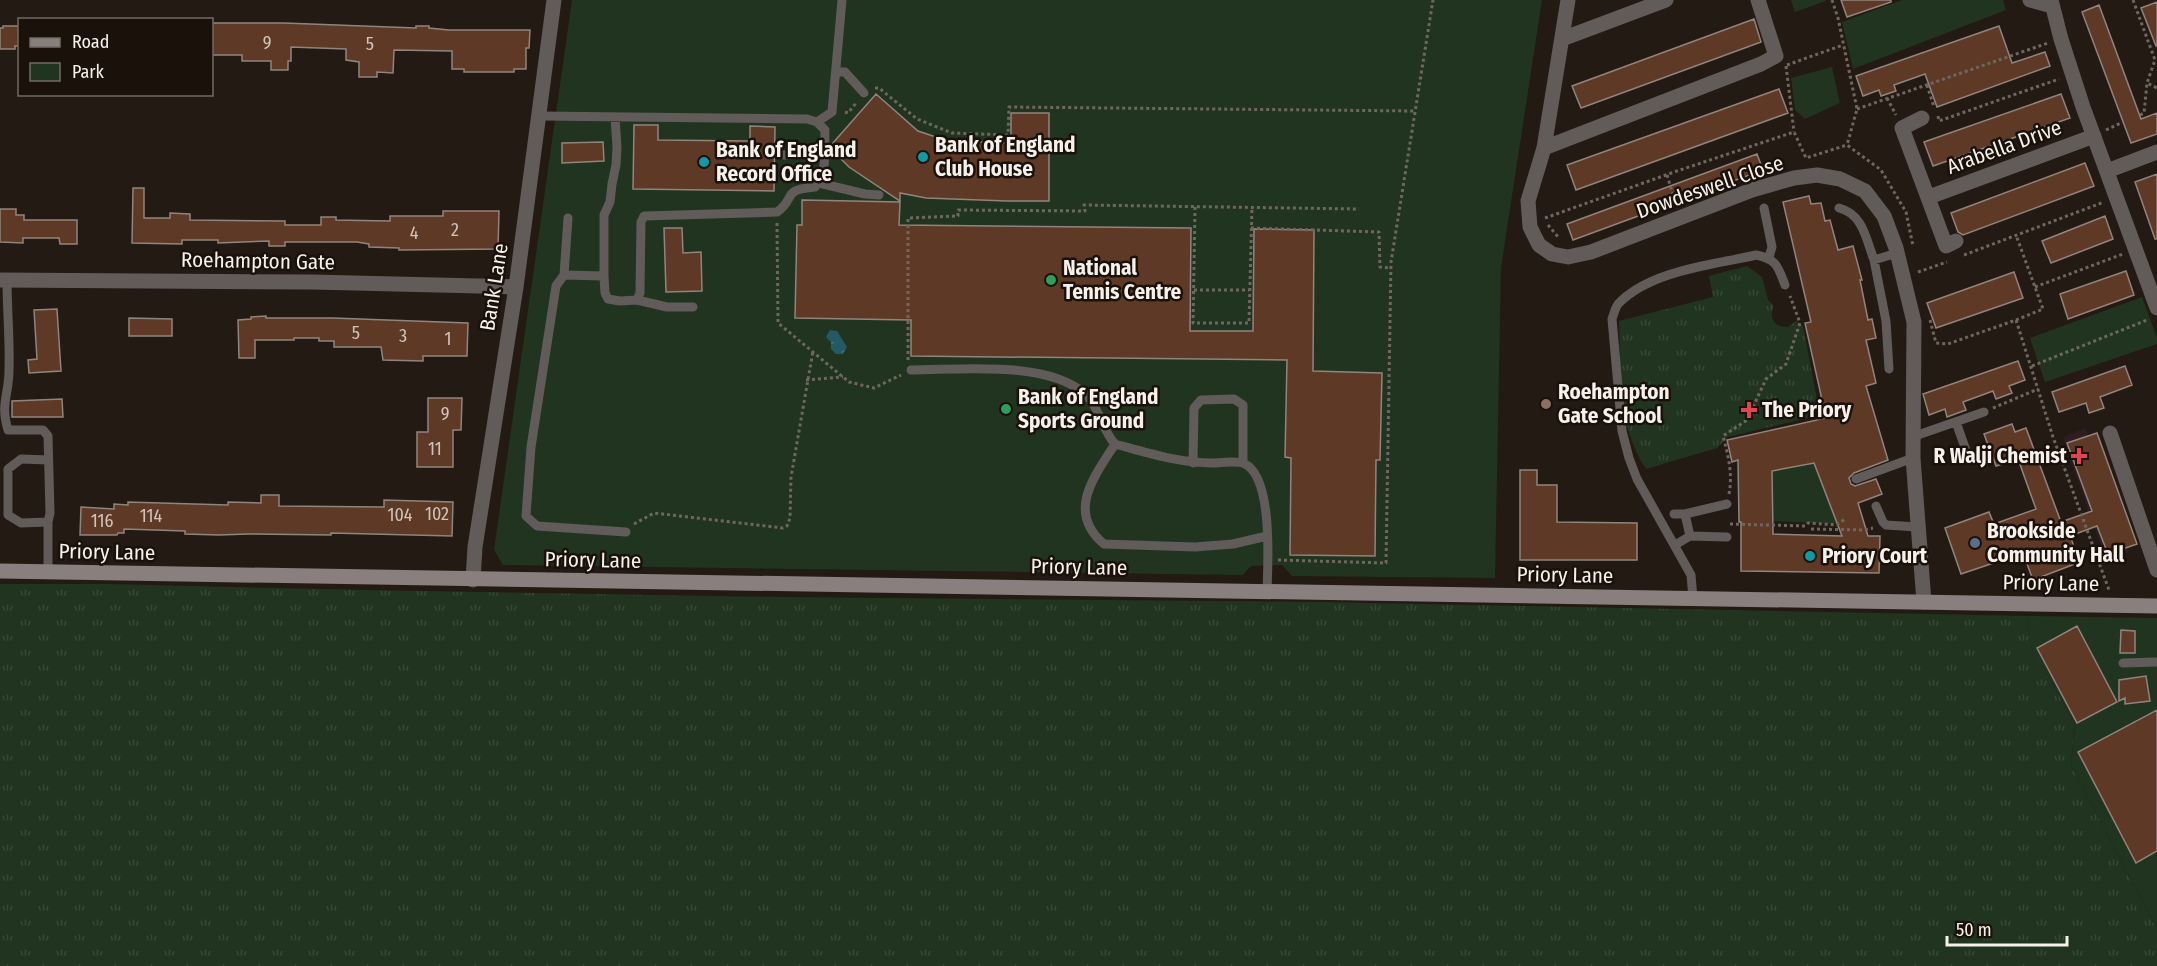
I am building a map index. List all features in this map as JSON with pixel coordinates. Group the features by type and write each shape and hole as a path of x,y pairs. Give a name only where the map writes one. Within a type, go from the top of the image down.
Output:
{"street":[{"name":"Bank Lane","path":"473,580 475,547 516,287 554,0"},
{"name":"Dowdeswell Close","path":"1568,0 1544,148 1528,201 1530,227 1539,245 1552,254 1568,257 1591,252 1752,190 1794,178 1817,175 1840,179 1865,191 1884,216 1897,253 1914,322 1912,437 1924,602"},
{"path":"1562,39 1666,0"},
{"path":"1544,148 1761,64 1781,61 1758,0"},
{"path":"2030,0 2051,3"},
{"name":"Arabella Drive","path":"2051,3 2072,75 2157,308"},
{"name":"Arabella Drive","path":"1922,118 1902,128 1946,246 1956,241"},
{"name":"Arabella Drive","path":"1929,197 2094,136"},
{"path":"2107,171 2157,152"},
{"name":"Roehampton Gate","path":"3,280 312,282 516,287"},
{"path":"2110,433 2157,570"},
{"name":"Priory Lane","path":"0,572 2157,606"}],"lane":[{"path":"817,122 832,112 842,0"},
{"path":"836,72 845,72 864,93"},
{"path":"540,116 796,119 817,122 825,130 824,165 819,183 815,187 799,188 792,192 784,206 777,212 644,216 641,222 640,293 637,300"},
{"path":"615,117 616,165 610,202 604,215 605,293 608,299 620,302 637,300 667,307 693,307"},
{"path":"784,155 824,154"},
{"path":"819,183 879,195"},
{"path":"1764,208 1772,247 1769,258"},
{"path":"1839,208 1850,211 1859,222 1874,260 1886,321 1888,369"},
{"path":"568,218 564,275 556,286 532,436 526,516 537,526 626,532"},
{"path":"1874,260 1897,253"},
{"path":"1693,598 1691,576 1637,479 1629,458 1622,431 1612,319 1618,304 1663,276 1756,255 1769,258 1779,267 1785,285"},
{"path":"564,275 604,276"},
{"path":"3,280 10,373 1,407 3,420 8,430 43,430 48,436 50,513 48,572"},
{"path":"911,370 1015,370 1045,375 1071,385 1083,393 1099,412 1107,435 1115,444 1193,463 1243,463 1255,471 1261,486 1267,536 1267,591"},
{"path":"1193,463 1194,408 1201,400 1234,399 1243,405 1243,463"},
{"path":"1912,437 1984,412"},
{"path":"1956,422 1968,456"},
{"path":"1115,444 1085,497 1084,516 1093,535 1104,544 1195,547 1233,544 1267,536"},
{"path":"1856,479 1913,458"},
{"path":"48,460 21,459 8,469 8,515 21,523 48,522"},
{"path":"1674,514 1684,514 1726,504"},
{"path":"1876,506 1886,525 1917,527"},
{"path":"1684,514 1690,536"},
{"path":"1675,545 1690,536 1727,537"},
{"path":"2123,663 2157,662"}],"path":[{"path":"1268,559 1386,563 1391,268 1432,0"},
{"path":"1832,0 1857,108 1848,145"},
{"path":"2133,0 2155,60 2147,83 2144,113 2140,115"},
{"path":"1857,108 2061,39"},
{"path":"1844,45 1781,61 1794,132 1806,158 1848,145"},
{"path":"1926,85 1939,121 2072,75"},
{"path":"2147,83 2157,88"},
{"path":"832,112 848,112 872,87 879,88 917,119 952,133 997,135 1008,135 1009,107 1415,111"},
{"path":"1544,209 1542,219 1794,132"},
{"path":"1848,145 1881,170 1906,212 1913,246"},
{"path":"1667,175 1676,205"},
{"path":"1958,258 2117,198"},
{"path":"777,212 778,323 849,382 874,388 911,370 907,358 909,218 958,216 958,210 1085,211 1084,205 1359,209"},
{"path":"1195,206 1193,323 1249,323 1252,207"},
{"path":"1251,228 1379,232 1380,267 1391,268"},
{"path":"1928,313 1936,343 1948,344 2043,309 2016,236"},
{"path":"2035,286 2136,249"},
{"path":"1918,269 1918,272 1948,261"},
{"path":"1726,504 1731,484 1730,464 1723,436 1747,420 1766,380 1786,364 1800,323 1785,285"},
{"path":"1194,290 1249,290"},
{"path":"2032,366 2157,316"},
{"path":"2016,320 2053,437 2109,590"},
{"path":"626,532 654,513 783,528 787,526 790,518 791,477 806,380 813,351"},
{"path":"806,380 843,377"},
{"path":"1984,412 2038,389"},
{"path":"1727,537 1727,524 1837,525 1845,519"},
{"path":"1811,529 1864,530 1886,525"}],"shaded area":[{"path":"2085,428 2129,552 2106,561 2063,437"}],"green space":[{"name":"Bank of England Sports Ground","path":"572,0 1542,0 1501,268 1495,578 1292,576 1282,565 1251,566 1243,575 503,565 494,550"},
{"path":"1791,0 1826,0 1826,1 1795,12"},
{"path":"1902,0 2003,0 2006,10 1853,69 1842,22"},
{"path":"1832,67 1840,103 1805,119 1795,110 1791,78"},
{"path":"1747,266 1762,277 1768,300 1774,306 1772,318 1776,324 1788,327 1796,321 1803,326 1820,415 1728,437 1717,448 1646,469 1630,435 1625,416 1622,398 1619,321 1713,297 1709,276"},
{"path":"2142,297 2157,338 2157,344 2045,382 2030,338"},
{"path":"1814,463 1836,524 1773,521 1772,471"},
{"path":"0,584 781,597 1319,602 2027,616 2034,664 2042,665 2075,724 2071,765 2157,929 2157,966 0,966"},
{"path":"2027,616 2157,618 2157,929 2071,765 2075,724 2042,665 2034,665"}],"water":[{"path":"830,330 837,331 847,347 843,354 836,354 831,349 831,342 826,337"}],"building":[{"path":"1841,0 1891,0 1891,2 1847,17"},
{"path":"2157,2 2157,46 2156,46 2141,8"},
{"path":"2099,5 2141,119 2157,113 2157,134 2131,143 2082,12"},
{"path":"1754,19 1761,42 1581,108 1572,86"},
{"path":"213,23 530,30 529,48 526,48 526,69 514,69 514,72 464,72 464,69 452,69 452,51 394,50 393,73 377,72 377,77 359,77 359,62 346,60 346,49 291,47 291,61 288,61 288,70 271,70 271,61 242,61 242,55 213,55"},
{"path":"3,26 18,26 18,46 15,46 15,49 0,49 0,28"},
{"path":"1999,26 2012,63 2045,52 2050,66 1937,107 1925,74 1894,85 1896,91 1881,96 1879,90 1863,96 1856,76"},
{"path":"1779,89 1788,113 1576,190 1567,165"},
{"name":"Bank of England Club House","path":"876,94 918,131 948,141 1011,143 1011,113 1049,113 1049,201 926,198 900,193 900,201 849,167 832,150 832,144"},
{"path":"2061,94 2070,118 1933,166 1924,142"},
{"name":"Bank of England Record Office","path":"634,125 658,125 658,140 750,141 750,126 775,127 774,191 633,189"},
{"path":"603,142 604,161 562,163 562,143"},
{"path":"1757,154 1763,170 1573,240 1567,224"},
{"path":"2085,163 2094,186 1963,235 1958,232 1951,213"},
{"path":"2157,174 2157,239 2155,239 2135,182"},
{"path":"133,188 144,188 144,218 170,218 170,213 190,214 190,220 285,221 285,225 321,225 321,217 336,217 336,220 390,221 390,216 443,216 443,211 499,211 498,249 399,250 399,248 369,247 369,244 357,242 285,242 285,246 269,246 269,241 218,243 218,240 182,240 182,244 132,243"},
{"path":"1809,196 1811,204 1821,203 1825,221 1830,220 1838,250 1853,246 1862,280 1860,280 1868,320 1872,319 1876,338 1866,340 1876,383 1866,386 1888,460 1854,473 1849,478 1851,484 1855,486 1876,479 1882,494 1858,503 1868,536 1880,536 1879,573 1741,571 1738,460 1732,462 1727,440 1826,418 1805,323 1811,322 1783,202","holes":["1814,463 1842,536 1773,534 1772,471"]},
{"name":"National Tennis Centre","path":"802,200 900,202 899,225 1191,228 1190,331 1253,331 1254,229 1314,230 1313,371 1382,373 1380,460 1376,460 1375,556 1290,555 1291,458 1285,457 1287,360 911,356 911,320 795,318 797,225 802,225"},
{"path":"0,209 16,209 16,215 24,215 24,220 77,220 77,244 60,244 59,238 23,238 23,243 0,242"},
{"path":"2105,216 2113,239 2051,263 2042,241"},
{"path":"664,228 682,228 683,253 701,252 702,291 666,292"},
{"path":"2126,271 2134,295 2068,319 2060,294"},
{"path":"2014,272 2023,298 1936,328 1927,303"},
{"path":"57,309 61,371 29,373 28,360 37,359 34,310"},
{"path":"266,316 266,318 468,323 467,356 423,356 423,361 383,360 381,347 334,347 334,341 319,341 319,338 294,338 294,340 255,340 255,358 239,358 238,320"},
{"path":"129,318 172,319 172,336 129,336"},
{"path":"2018,361 2025,380 2009,386 2012,393 1996,399 1993,391 1963,402 1966,410 1947,417 1945,409 1929,415 1923,394"},
{"path":"2125,366 2132,385 2100,397 2104,408 2089,413 2086,403 2059,412 2052,392"},
{"path":"428,398 462,398 461,430 453,430 453,467 417,467 417,432 428,432"},
{"path":"62,399 63,417 12,417 12,401"},
{"path":"2012,424 2015,432 2026,428 2061,522 2092,511 2067,443 2097,433 2137,544 2108,554 2097,526 2070,536 2080,562 2033,580 2023,553 1961,574 1945,528 1989,512 1994,524 2036,509 2018,459 1996,466 1984,434"},
{"path":"1520,470 1537,470 1537,485 1557,485 1557,522 1637,523 1637,560 1520,560"},
{"path":"261,495 279,495 279,506 384,507 384,500 453,502 452,536 331,533 331,535 219,535 185,534 185,531 124,529 124,533 117,535 80,535 81,507 114,509 114,504 128,505 128,502 228,505 228,502 261,503"},
{"path":"2077,626 2117,702 2077,723 2037,648"},
{"path":"2121,630 2135,631 2135,653 2120,653"},
{"path":"2146,676 2150,701 2125,704 2125,698 2119,701 2119,680"},
{"path":"2157,710 2157,851 2136,863 2078,752"}],"place":[{"name":"Bank of England Club House","path":"923,157"},
{"name":"Bank of England Record Office","path":"704,162"},
{"name":"National Tennis Centre","path":"1051,280"},
{"name":"Roehampton Gate School","path":"1546,404"},
{"name":"Bank of England Sports Ground","path":"1006,409"},
{"name":"The Priory","path":"1749,410"},
{"name":"R Walji Chemist","path":"2079,456"},
{"name":"Brookside Community Hall","path":"1975,543"},
{"name":"Priory Court","path":"1810,556"}]}
